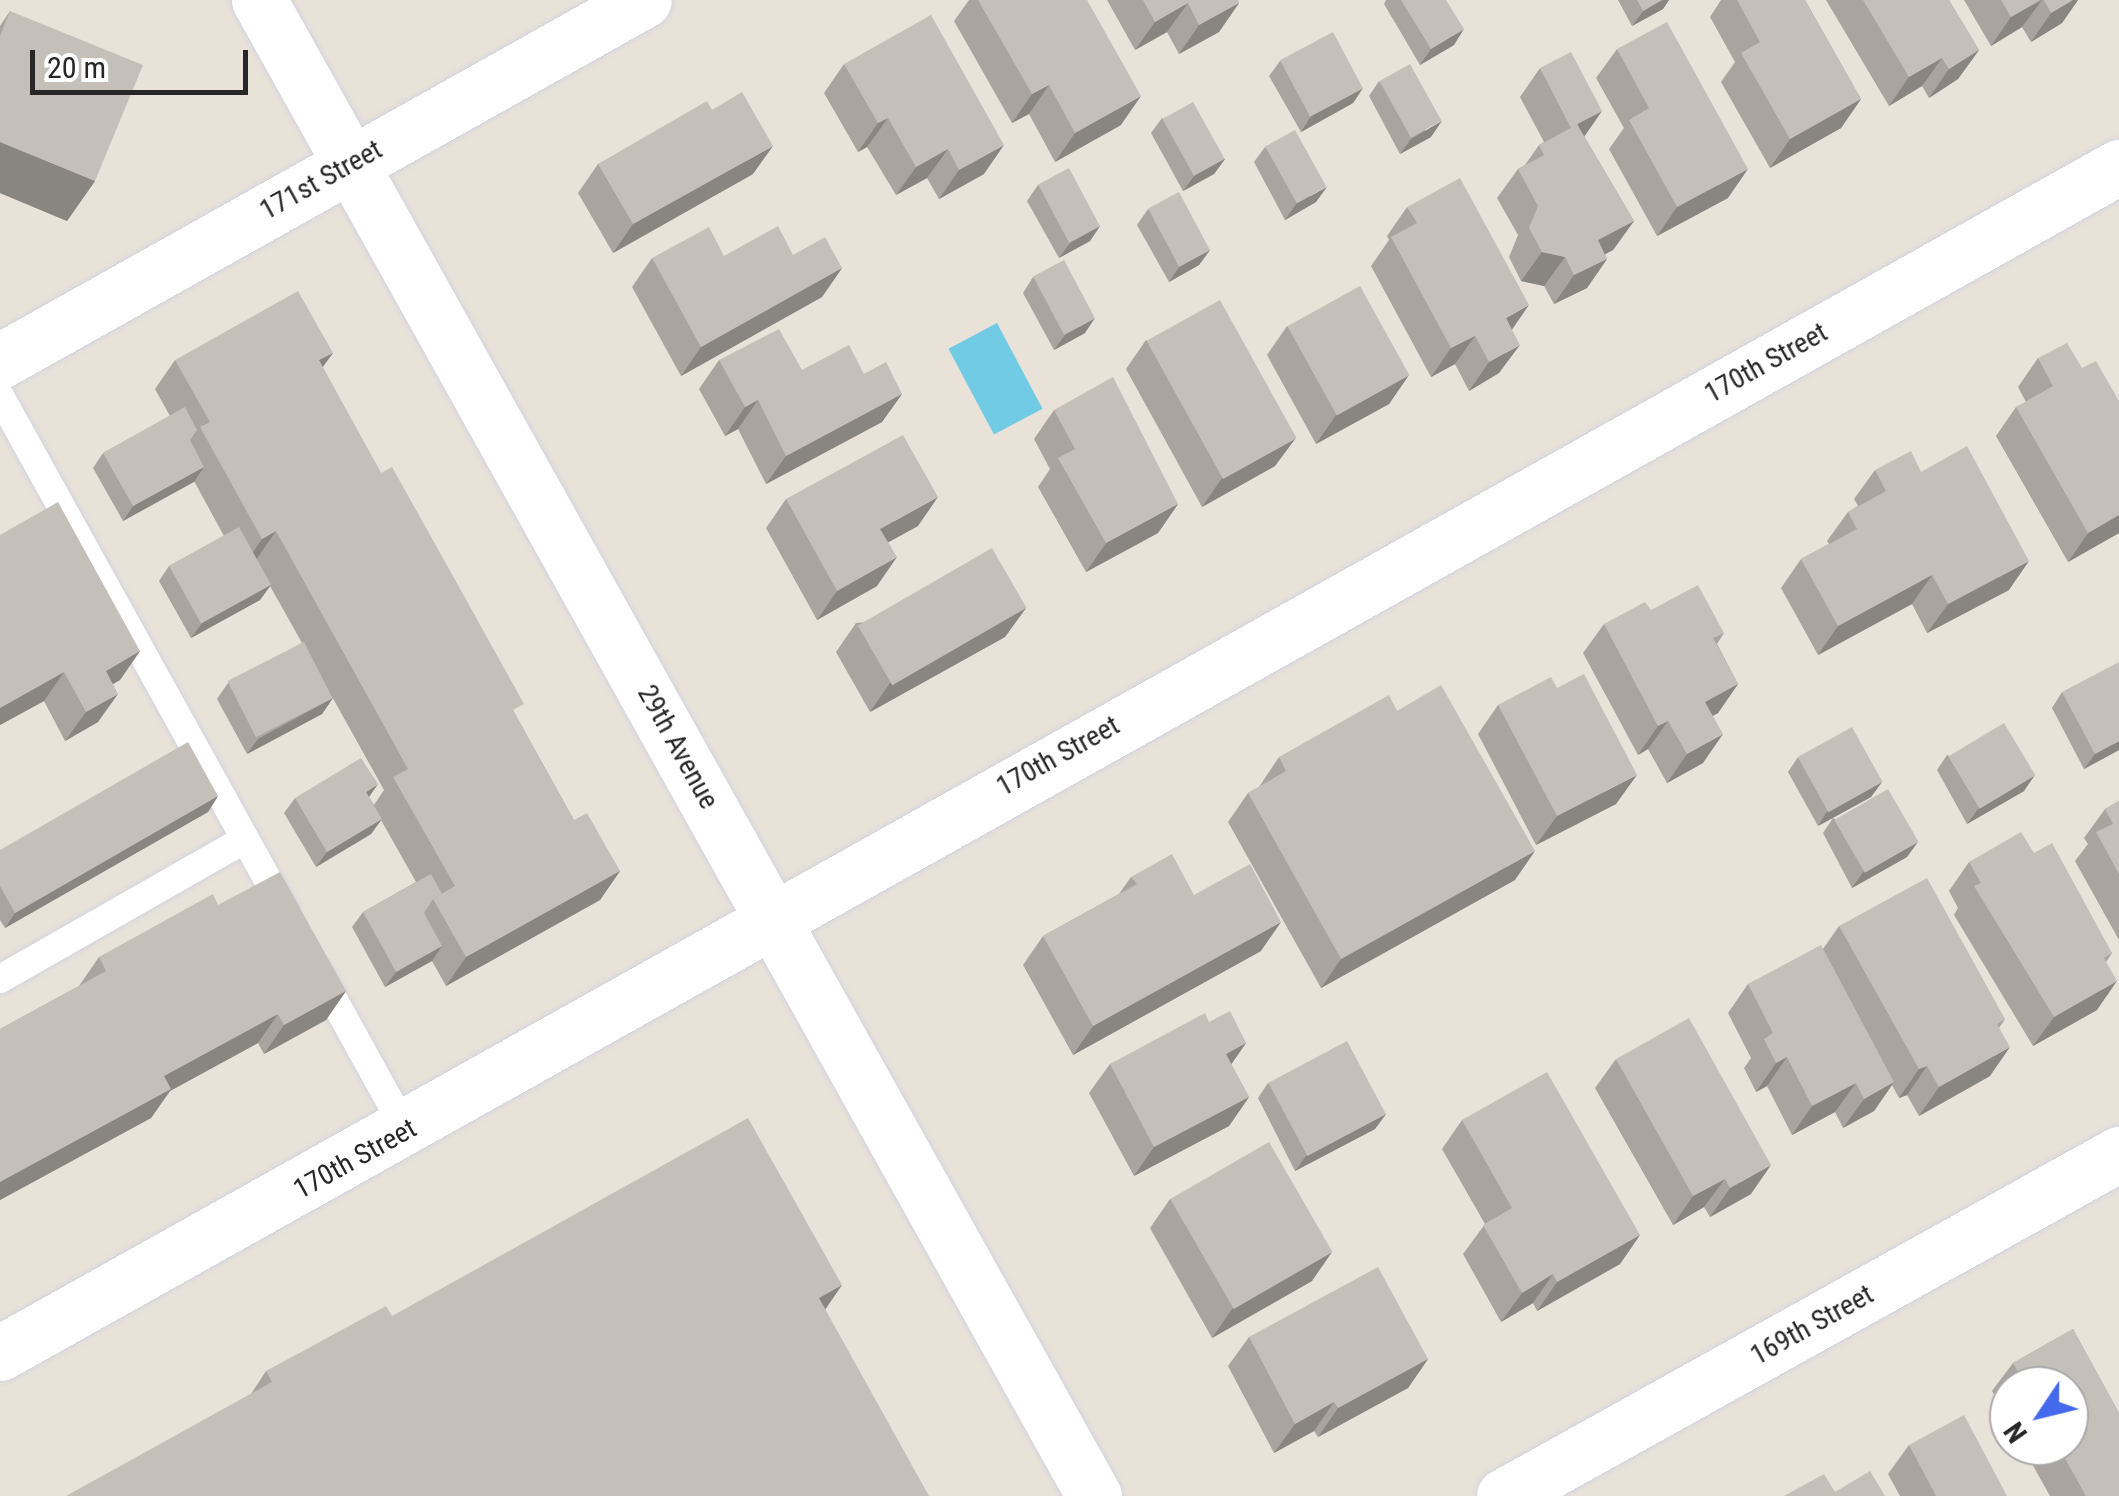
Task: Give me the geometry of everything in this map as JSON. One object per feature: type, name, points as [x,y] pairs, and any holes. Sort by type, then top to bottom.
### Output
[{"type":"street","name":"29th Avenue","points":[[259,0],[353,162],[1094,1496]]},
{"type":"street","name":"171st Street","points":[[0,362],[644,0]]},
{"type":"street","name":"170th Street","points":[[0,1353],[406,1131],[772,916],[2119,166]]},
{"type":"street","name":"169th Street","points":[[1504,1496],[2119,1154]]},
{"type":"lane","points":[[0,396],[406,1131]]},
{"type":"lane","points":[[0,979],[245,839]]},
{"type":"water","points":[[997,323],[1043,409],[994,434],[948,349]]},
{"type":"building","points":[[978,0],[1087,0],[1141,96],[1075,133],[1049,85],[1032,94]]},
{"type":"building","points":[[1143,0],[1239,3],[1199,25],[1188,3],[1155,22]]},
{"type":"building","points":[[1401,0],[1446,0],[1464,29],[1431,49]]},
{"type":"building","points":[[1637,0],[1662,0],[1643,11]]},
{"type":"building","points":[[1737,0],[1805,0],[1861,99],[1790,139],[1741,53],[1760,42]]},
{"type":"building","points":[[1863,0],[1949,0],[1979,50],[1949,69],[1942,58],[1909,77]]},
{"type":"building","points":[[2001,0],[2040,0],[2011,17]]},
{"type":"building","points":[[2044,0],[2073,0],[2051,13]]},
{"type":"building","points":[[10,11],[143,65],[95,181],[0,142],[0,36]]},
{"type":"building","points":[[931,15],[1004,145],[959,170],[948,149],[916,167],[888,118],[878,123],[844,64]]},
{"type":"building","points":[[1667,22],[1748,169],[1677,207],[1629,120],[1649,108],[1617,49]]},
{"type":"building","points":[[1333,32],[1363,89],[1310,117],[1280,60]]},
{"type":"building","points":[[1571,52],[1602,111],[1577,124],[1634,221],[1598,240],[1607,259],[1574,275],[1565,257],[1542,252],[1529,228],[1538,206],[1518,169],[1544,155],[1539,145],[1571,128],[1540,68]]},
{"type":"building","points":[[1410,64],[1442,121],[1411,138],[1379,81]]},
{"type":"building","points":[[742,92],[773,146],[633,224],[598,164],[707,101],[712,110]]},
{"type":"building","points":[[1193,102],[1225,159],[1194,176],[1162,119]]},
{"type":"building","points":[[1295,130],[1327,187],[1297,203],[1265,146]]},
{"type":"building","points":[[1069,168],[1100,226],[1069,243],[1038,184]]},
{"type":"building","points":[[1460,178],[1529,305],[1506,318],[1520,345],[1489,362],[1475,336],[1451,348],[1391,237],[1417,223],[1407,207]]},
{"type":"building","points":[[1179,192],[1210,250],[1179,267],[1148,208]]},
{"type":"building","points":[[778,226],[793,255],[825,237],[842,268],[701,347],[652,258],[709,227],[724,256]]},
{"type":"building","points":[[1064,260],[1095,318],[1064,335],[1033,276]]},
{"type":"building","points":[[1360,286],[1409,375],[1337,415],[1287,326]]},
{"type":"building","points":[[298,291],[333,353],[319,360],[381,473],[392,467],[524,704],[513,710],[543,765],[574,820],[587,813],[620,871],[466,957],[433,899],[455,886],[393,777],[408,769],[276,531],[262,539],[200,427],[210,422],[175,360]]},
{"type":"building","points":[[1220,300],[1297,438],[1223,479],[1147,341]]},
{"type":"building","points":[[779,329],[802,370],[849,345],[864,374],[886,362],[902,394],[786,456],[758,400],[745,407],[719,360]]},
{"type":"building","points":[[2067,343],[2082,368],[2096,361],[2119,401],[2119,515],[2088,533],[2016,407],[2053,386],[2038,358]]},
{"type":"building","points":[[1113,377],[1178,504],[1106,543],[1058,458],[1075,449],[1054,410]]},
{"type":"building","points":[[185,407],[197,430],[190,440],[204,467],[133,506],[103,453]]},
{"type":"building","points":[[903,435],[938,497],[880,529],[897,557],[837,591],[786,499]]},
{"type":"building","points":[[1967,446],[2029,561],[1948,604],[1932,575],[1838,626],[1801,559],[1857,529],[1848,512],[1886,491],[1875,470],[1911,451],[1921,472]]},
{"type":"building","points":[[58,502],[140,651],[106,671],[118,694],[86,712],[64,672],[0,708],[0,535]]},
{"type":"building","points":[[239,527],[271,585],[201,624],[169,566]]},
{"type":"building","points":[[992,548],[1026,608],[892,685],[858,626]]},
{"type":"building","points":[[1698,585],[1724,633],[1713,638],[1738,684],[1705,702],[1723,734],[1687,754],[1668,721],[1658,726],[1604,624],[1645,602],[1651,610]]},
{"type":"building","points":[[304,642],[333,698],[256,737],[227,681]]},
{"type":"building","points":[[2119,662],[2119,741],[2095,754],[2062,692]]},
{"type":"building","points":[[1584,674],[1637,775],[1557,816],[1498,705],[1551,677],[1557,688]]},
{"type":"building","points":[[1441,685],[1535,851],[1341,959],[1248,793],[1286,771],[1279,757],[1389,695],[1397,711]]},
{"type":"building","points":[[2004,723],[2035,775],[1980,809],[1948,756]]},
{"type":"building","points":[[1852,727],[1883,782],[1828,812],[1798,757]]},
{"type":"building","points":[[188,742],[218,796],[15,913],[0,886],[0,850]]},
{"type":"building","points":[[361,758],[378,784],[366,792],[382,819],[327,852],[295,798]]},
{"type":"building","points":[[1888,789],[1918,842],[1865,873],[1834,820]]},
{"type":"building","points":[[2119,801],[2119,874],[2096,832],[2113,824],[2105,809]]},
{"type":"building","points":[[2021,832],[2034,853],[2052,843],[2112,953],[2104,958],[2117,981],[2054,1017],[1974,886],[1981,883],[1969,862]]},
{"type":"building","points":[[1172,854],[1194,895],[1250,864],[1281,922],[1093,1026],[1043,936],[1137,884],[1131,877]]},
{"type":"building","points":[[280,872],[346,991],[284,1025],[278,1014],[164,1076],[171,1089],[0,1182],[0,1029],[106,971],[99,957],[213,894],[218,905]]},
{"type":"building","points":[[431,874],[442,894],[433,899],[424,913],[442,946],[396,972],[363,912]]},
{"type":"building","points":[[1927,878],[2005,1019],[1997,1024],[2010,1047],[1939,1087],[1927,1066],[1919,1069],[1839,926]]},
{"type":"building","points":[[1821,945],[1894,1082],[1864,1099],[1856,1083],[1812,1106],[1787,1057],[1776,1063],[1764,1039],[1773,1033],[1748,984]]},
{"type":"building","points":[[1230,1011],[1246,1043],[1226,1054],[1249,1097],[1154,1147],[1110,1064],[1205,1013],[1209,1022]]},
{"type":"building","points":[[1689,1018],[1771,1165],[1730,1188],[1725,1179],[1693,1196],[1616,1059]]},
{"type":"building","points":[[1347,1041],[1386,1114],[1307,1156],[1268,1083]]},
{"type":"building","points":[[1547,1072],[1640,1235],[1557,1282],[1553,1274],[1522,1293],[1483,1225],[1512,1208],[1462,1120]]},
{"type":"building","points":[[748,1118],[842,1285],[819,1298],[929,1496],[66,1496],[272,1382],[266,1371],[386,1306],[392,1316]]},
{"type":"building","points":[[1269,1142],[1332,1252],[1234,1309],[1170,1199]]},
{"type":"building","points":[[1378,1267],[1428,1359],[1338,1408],[1334,1402],[1295,1424],[1249,1337]]},
{"type":"building","points":[[2073,1329],[2119,1413],[2119,1496],[2086,1496],[2069,1466],[2089,1466],[2089,1366],[2013,1363]]},
{"type":"building","points":[[1964,1415],[2007,1496],[1936,1496],[1909,1445]]},
{"type":"building","points":[[1870,1471],[1885,1496],[1784,1496],[1824,1474],[1835,1492]]}]
